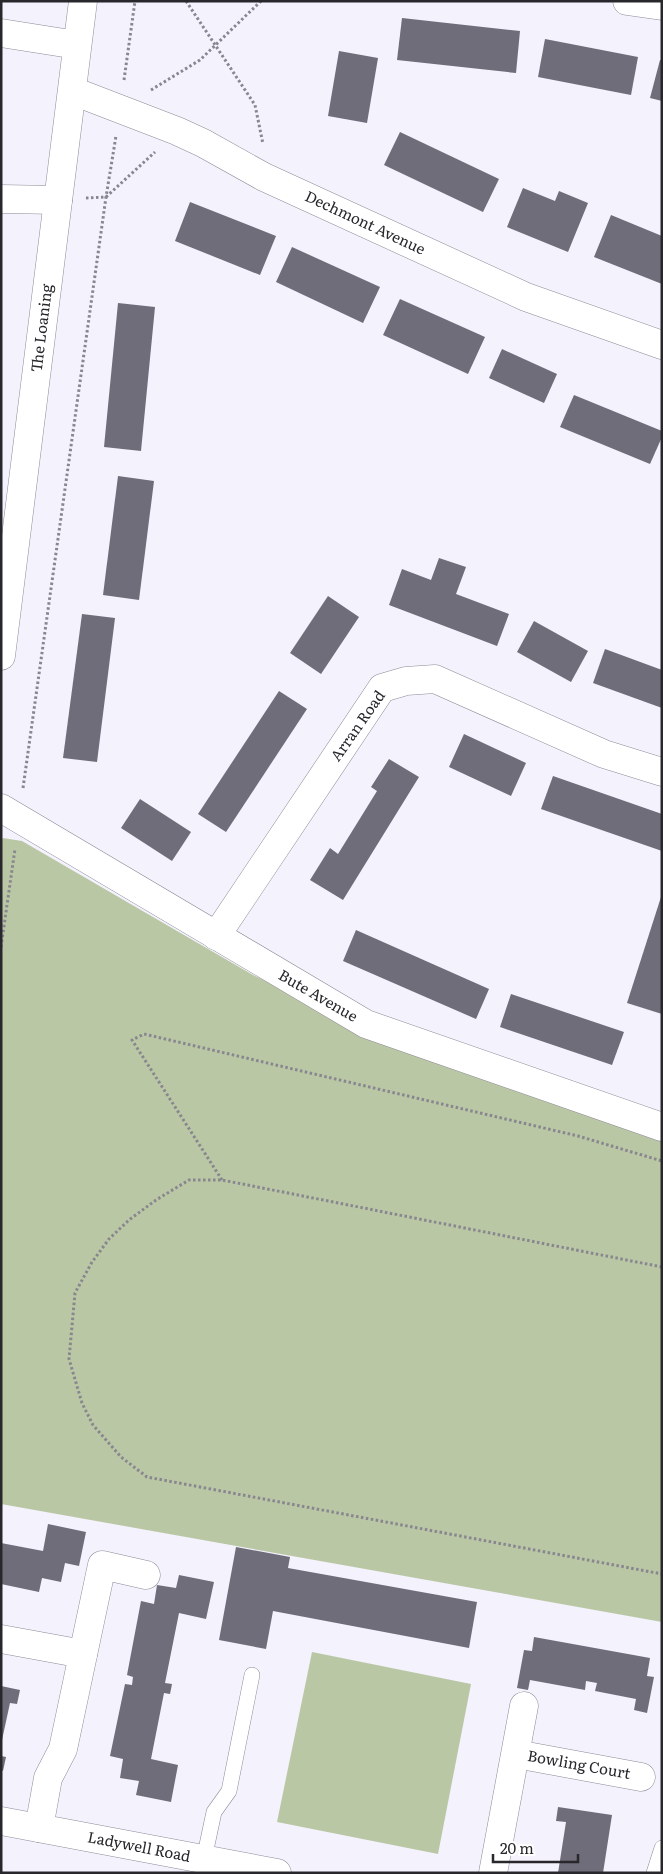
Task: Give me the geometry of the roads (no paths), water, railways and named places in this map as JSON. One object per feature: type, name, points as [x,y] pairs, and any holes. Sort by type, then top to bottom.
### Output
[{"type":"street","name":"The Loaning","points":[[1,656],[8,545],[58,200],[83,1]]},
{"type":"street","points":[[627,1],[662,6]]},
{"type":"street","points":[[1,33],[77,46]]},
{"type":"street","name":"Dechmont Avenue","points":[[73,91],[178,131],[264,177],[526,297],[662,346]]},
{"type":"street","points":[[1,199],[58,200]]},
{"type":"street","name":"Arran Road","points":[[216,936],[382,688],[406,681],[435,679],[604,754],[662,772]]},
{"type":"street","name":"Bute Avenue","points":[[10,813],[366,1024],[662,1126]]},
{"type":"street","points":[[39,1828],[48,1778],[63,1748],[102,1565],[146,1574]]},
{"type":"street","points":[[1,1639],[83,1654]]},
{"type":"street","name":"Bowling Court","points":[[494,1873],[524,1706]]},
{"type":"street","name":"Bowling Court","points":[[516,1754],[642,1777]]},
{"type":"street","name":"Ladywell Road","points":[[1,1821],[261,1871]]},
{"type":"lane","points":[[204,1859],[214,1812],[229,1791],[252,1675]]},
{"type":"lane","points":[[654,1873],[662,1848]]}]
